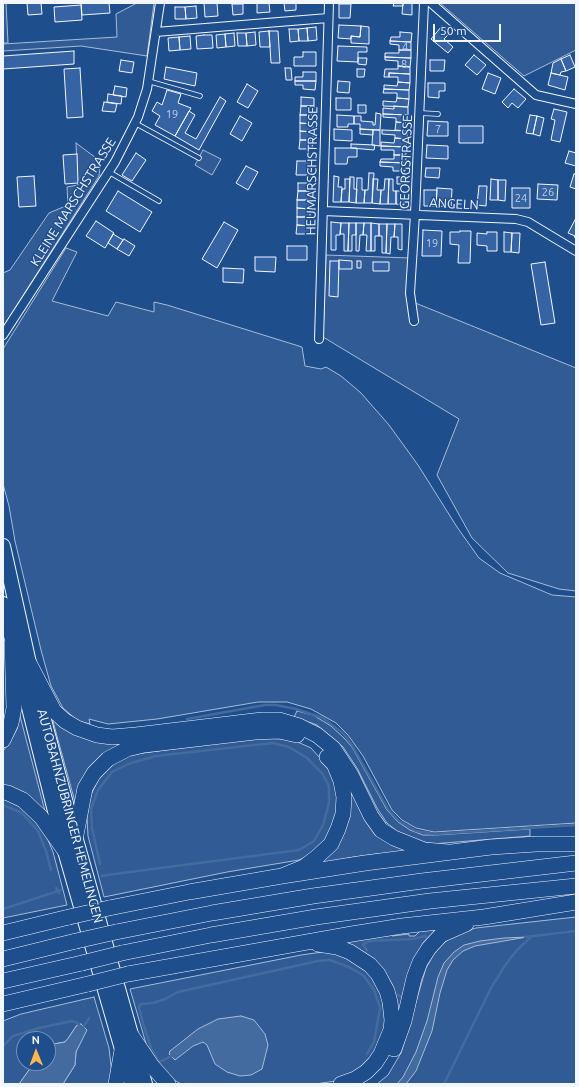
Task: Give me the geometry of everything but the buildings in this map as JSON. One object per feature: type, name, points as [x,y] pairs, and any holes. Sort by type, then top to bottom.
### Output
[{"type":"highway","name":"AUTOBAHNZUBRINGER HEMELINGEN","points":[[3,546],[29,664],[75,840],[145,1084]]},
{"type":"highway","name":"AUTOBAHNZUBRINGER HEMELINGEN","points":[[3,604],[64,851],[132,1084]]},
{"type":"highway","points":[[3,740],[11,722],[14,708],[12,642]]},
{"type":"highway","points":[[29,664],[54,711],[65,721],[77,728],[97,735],[112,737],[136,736],[262,720],[279,720],[299,726],[317,735],[333,748],[351,775],[371,816],[381,830],[394,838],[417,848],[436,852],[448,852]]},
{"type":"highway","points":[[75,840],[85,788],[94,773],[108,759],[127,749],[144,745],[255,732],[279,731],[311,740],[322,751],[334,764],[344,797],[343,814],[331,844],[304,867],[282,876]]},
{"type":"highway","points":[[3,792],[22,800],[41,817],[64,851]]},
{"type":"highway","points":[[4,932],[110,908],[282,876],[364,863],[516,845],[576,844]]},
{"type":"highway","points":[[3,959],[116,932],[321,895],[422,881],[576,864]]},
{"type":"highway","points":[[3,981],[122,953],[211,935],[316,917],[437,900],[576,886]]},
{"type":"highway","points":[[3,1004],[128,974],[303,942],[402,926],[484,917],[576,902]]},
{"type":"highway","points":[[365,1084],[378,1074],[390,1058],[404,1021],[414,978],[420,962],[429,948],[441,935],[484,917]]},
{"type":"highway","points":[[303,942],[337,947],[362,959],[378,974],[387,991],[390,1002],[392,1020],[391,1030],[381,1054],[366,1072],[355,1079],[341,1084]]},
{"type":"highway","points":[[3,1014],[29,998]]},
{"type":"highway","points":[[131,1035],[152,1066],[168,1084]]},
{"type":"highway","points":[[116,1084],[122,1050]]},
{"type":"street","name":"KLEINE MARSCHSTRASSE","points":[[3,335],[115,162],[134,123],[147,89],[160,3]]},
{"type":"street","name":"HEUMARSCHSTRASSE","points":[[319,339],[329,3]]},
{"type":"street","name":"GEORGSTRASSE","points":[[414,322],[410,293],[416,214],[424,3]]},
{"type":"street","points":[[431,3],[536,95],[576,104]]},
{"type":"street","points":[[156,32],[328,18]]},
{"type":"street","name":"ANGELN","points":[[323,211],[516,219],[528,222],[576,251]]},
{"type":"lane","points":[[148,81],[200,96]]},
{"type":"lane","points":[[420,113],[438,114]]},
{"type":"lane","points":[[134,123],[199,158]]},
{"type":"lane","points":[[108,172],[159,201]]},
{"type":"shaded area","points":[[3,3],[6,3],[8,43],[3,43]]},
{"type":"shaded area","points":[[137,3],[154,3],[147,56],[81,46],[3,51],[3,44],[117,37],[116,14]]},
{"type":"shaded area","points":[[440,3],[576,3],[576,50],[524,76]]},
{"type":"shaded area","points":[[76,143],[96,158],[100,166],[99,176],[3,327],[3,273],[10,270],[49,213],[68,205],[67,187],[78,185]]},
{"type":"shaded area","points":[[203,150],[221,159],[212,175],[195,165]]},
{"type":"shaded area","points":[[66,248],[77,252],[52,301],[108,316],[116,302],[154,312],[154,302],[302,347],[305,366],[321,369],[326,367],[341,376],[361,393],[389,425],[418,465],[457,527],[479,558],[500,573],[552,595],[576,597],[576,823],[434,832],[416,828],[402,820],[392,810],[363,756],[348,735],[336,723],[311,709],[287,702],[258,702],[157,719],[108,724],[89,719],[90,724],[78,721],[63,708],[51,686],[41,650],[3,484],[3,349]]},
{"type":"shaded area","points":[[326,255],[410,258],[408,300],[576,368],[576,591],[559,589],[508,573],[472,538],[437,475],[459,419],[323,337]]},
{"type":"shaded area","points":[[297,711],[313,715],[331,726],[344,738],[352,747],[387,810],[398,822],[410,830],[423,835],[436,835],[530,829],[530,836],[432,844],[412,839],[401,834],[387,823],[377,808],[357,768],[343,747],[317,725],[294,717]]},
{"type":"shaded area","points":[[51,714],[125,741],[75,802]]},
{"type":"shaded area","points":[[20,716],[45,811],[3,786],[3,751],[9,744],[17,729]]},
{"type":"shaded area","points":[[253,738],[291,739],[311,748],[328,767],[336,786],[339,805],[334,825],[324,842],[315,852],[299,860],[227,872],[104,897],[88,836],[87,817],[90,797],[101,774],[116,761],[129,755]]},
{"type":"shaded area","points":[[347,781],[354,791],[412,851],[384,856],[377,854],[348,858],[346,863],[315,868],[332,850]]},
{"type":"shaded area","points":[[3,797],[24,807],[43,828],[53,852],[67,905],[3,918]]},
{"type":"shaded area","points":[[576,917],[576,1084],[377,1084],[388,1075],[401,1053],[426,968],[438,947],[456,934],[476,928]]},
{"type":"shaded area","points":[[447,926],[398,1016],[396,997],[392,984],[379,964],[367,954],[352,946],[342,943],[390,933],[392,936],[409,934],[409,936],[415,936],[422,929]]},
{"type":"shaded area","points":[[527,937],[475,946],[463,951],[453,960],[447,970],[440,993],[432,1031],[416,1071],[406,1084],[397,1084],[403,1077],[416,1052],[427,1021],[438,977],[444,963],[454,952],[464,945],[480,941]]},
{"type":"shaded area","points":[[330,951],[343,953],[376,979],[386,1005],[384,1035],[366,1065],[336,1081],[315,1084],[181,1084],[169,1077],[147,1047],[130,989],[301,955]]},
{"type":"shaded area","points":[[94,997],[109,1048],[112,1074],[111,1084],[63,1084],[75,1065],[76,1052],[79,1045],[77,1025],[65,1042],[56,1044],[56,1031],[16,1031],[16,1071],[28,1071],[19,1084],[3,1084],[3,1021],[21,1014]]},
{"type":"shaded area","points":[[241,1016],[254,1020],[265,1034],[268,1045],[262,1069],[251,1075],[240,1076],[227,1072],[215,1064],[207,1045],[203,1042],[193,1046],[175,1060],[169,1054],[170,1051],[198,1029],[218,1019]]},
{"type":"shaded area","points":[[81,1024],[87,1030],[76,1052],[75,1065],[63,1084],[19,1084],[28,1071],[56,1071],[56,1044],[65,1042],[77,1025]]},
{"type":"waterway","points":[[187,719],[265,705],[276,705],[296,709],[323,718],[344,734],[352,745],[388,809],[399,821],[416,831],[435,834],[576,825]]},
{"type":"waterway","points":[[100,864],[92,828],[91,809],[98,790],[112,772],[128,764],[156,756],[273,743],[289,747],[307,758],[322,773],[329,786],[329,803],[323,825],[314,841],[299,850],[102,876]]},
{"type":"waterway","points":[[3,805],[22,813],[38,831],[46,851],[51,870]]},
{"type":"waterway","points":[[3,909],[58,891],[56,888]]},
{"type":"waterway","points":[[59,893],[58,891],[61,890]]},
{"type":"waterway","points":[[525,937],[576,931]]},
{"type":"waterway","points":[[367,950],[363,944],[370,941],[413,939],[425,936],[427,938],[422,945]]},
{"type":"waterway","points":[[444,1084],[491,988],[506,964],[517,950],[531,937]]},
{"type":"waterway","points":[[172,1056],[159,1062],[151,1048],[143,1023],[139,1007],[141,1004],[153,1003],[178,992],[318,961],[330,960],[351,968],[364,976],[374,990],[380,1008],[374,1042],[367,1054]]},
{"type":"waterway","points":[[397,994],[401,997],[403,994]]},
{"type":"waterway","points":[[82,1029],[89,1018]]},
{"type":"waterway","points":[[3,1046],[13,1036],[39,1028],[72,1021],[78,1023],[80,1027]]}]
